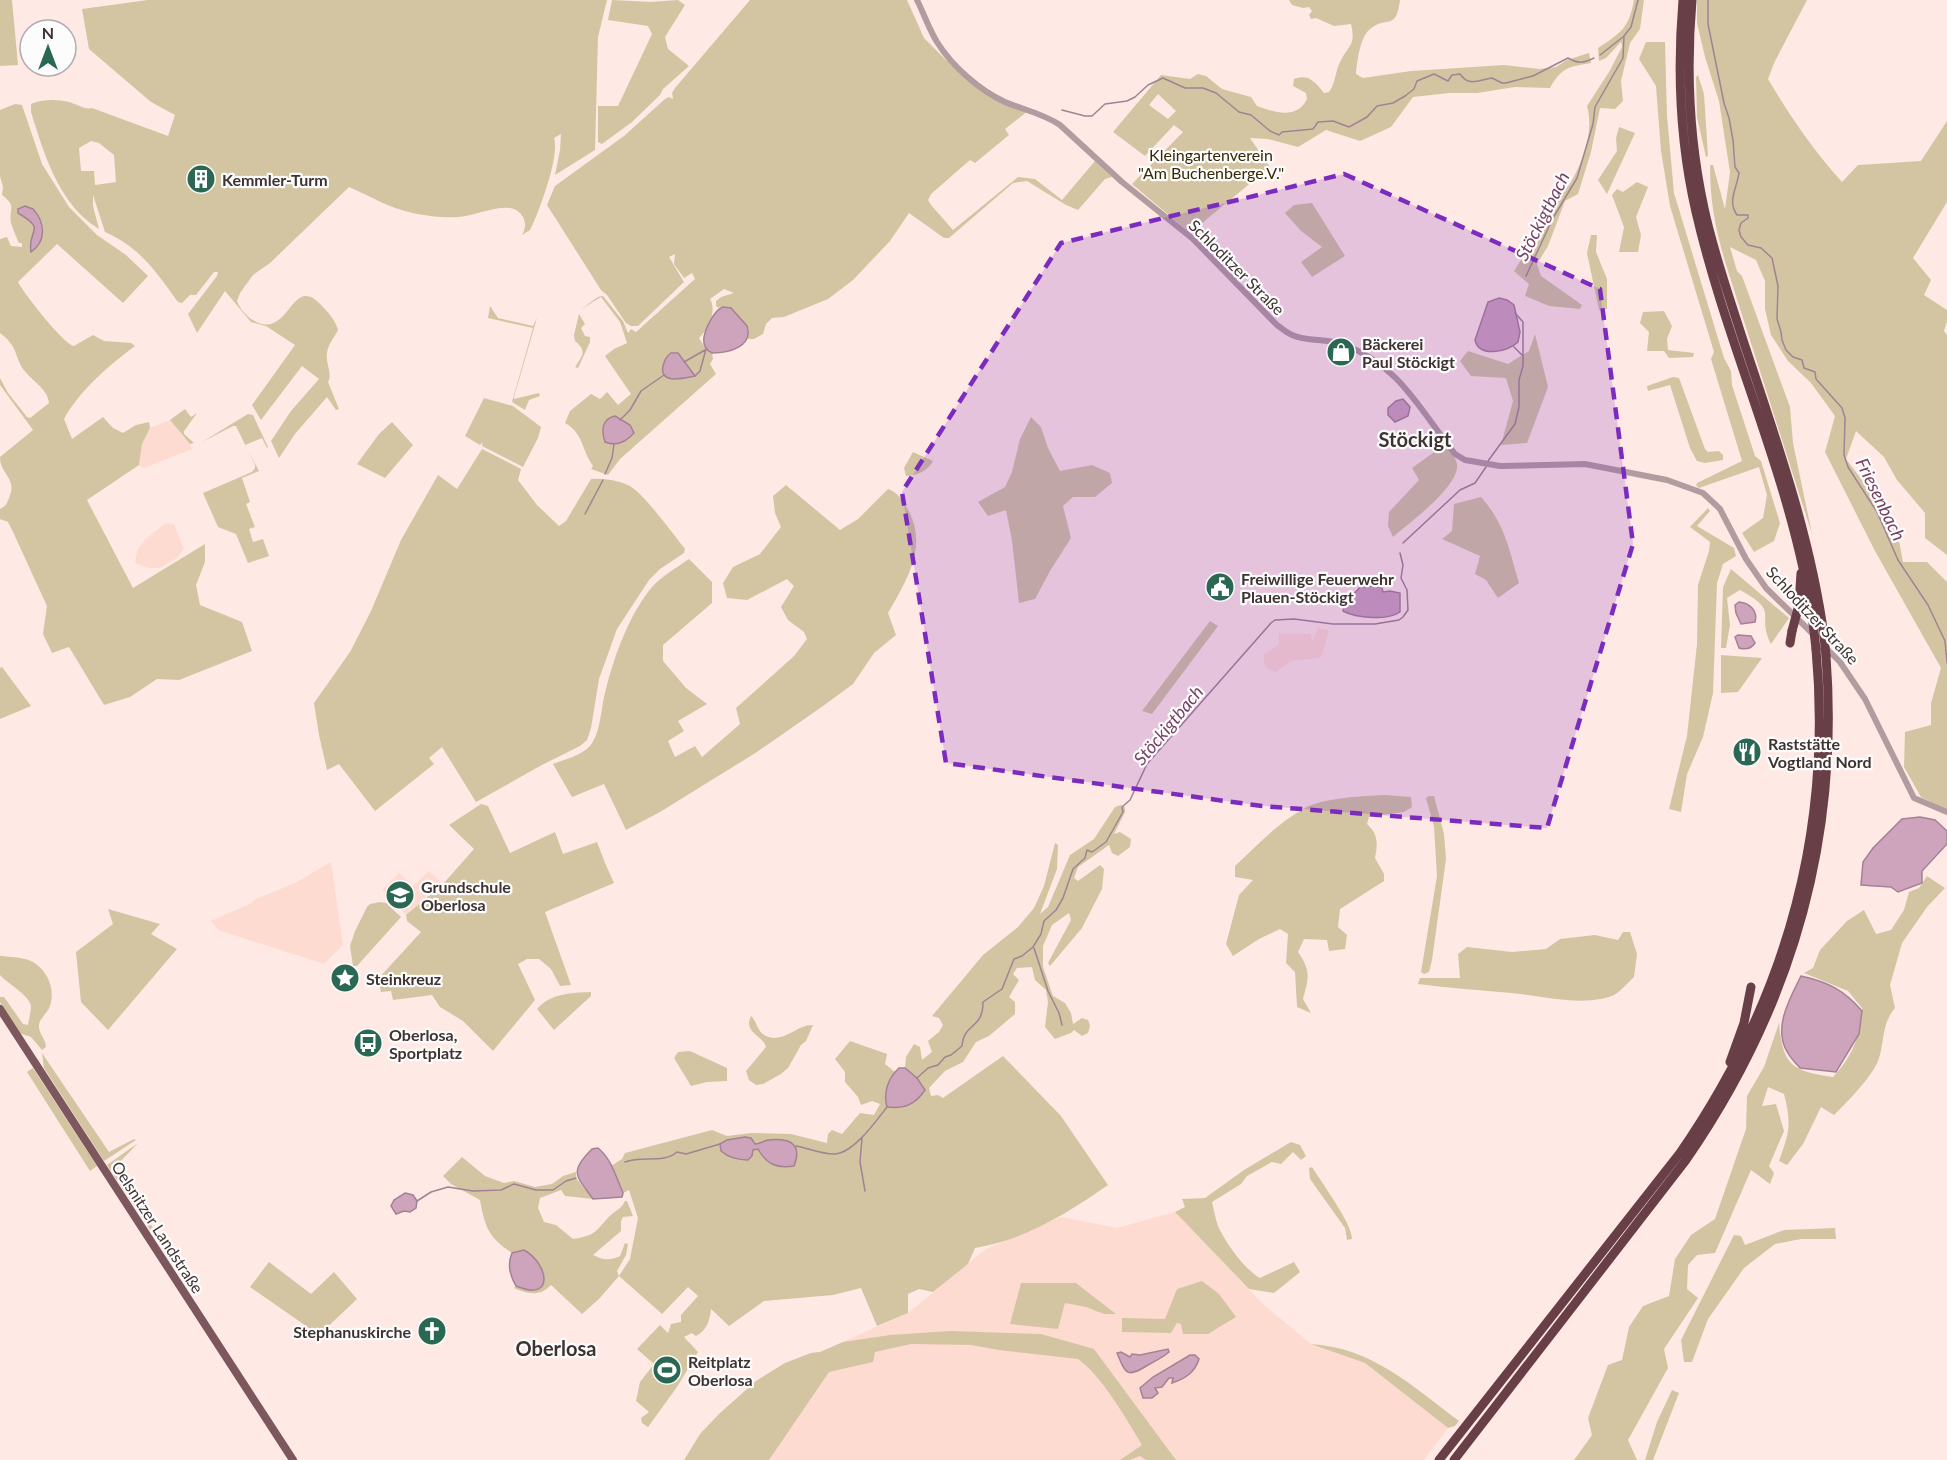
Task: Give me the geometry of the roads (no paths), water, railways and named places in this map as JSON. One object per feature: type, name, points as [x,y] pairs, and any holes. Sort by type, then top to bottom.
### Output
[{"type":"highway","points":[[1439,1460],[1618,1234],[1706,1115],[1745,1046],[1766,997],[1796,908],[1807,858],[1819,764],[1819,684],[1813,622],[1788,508],[1718,290],[1696,213],[1682,117],[1680,74],[1683,0]]},
{"type":"highway","points":[[1454,1460],[1625,1240],[1709,1126],[1748,1058],[1775,1000],[1790,960],[1805,911],[1821,824],[1829,719],[1826,656],[1816,583],[1797,508],[1704,209],[1690,118],[1692,0]]},
{"type":"highway","points":[[1790,643],[1799,605],[1800,556]]},
{"type":"highway","points":[[1706,1115],[1708,1104],[1730,1064],[1742,1030],[1749,1007],[1751,987]]},
{"type":"main road","name":"Oelsnitzer Landstraße","points":[[0,1009],[293,1460]]},
{"type":"street","name":"Schloditzer Straße","points":[[917,0],[938,44],[973,81],[1006,102],[1048,117],[1060,125],[1122,182],[1193,239],[1276,325],[1293,336],[1343,344],[1391,373],[1408,391],[1455,454],[1465,460],[1500,466],[1585,464],[1667,480],[1690,487],[1712,500],[1720,509],[1746,559],[1766,588],[1840,662],[1850,675],[1865,699],[1914,798],[1947,812]]},
{"type":"waterway","name":"Stöckigtbach","points":[[1526,276],[1553,218],[1577,178],[1593,124],[1595,107],[1623,58],[1624,36],[1631,27],[1638,0]]},
{"type":"waterway","name":"Friesenbach","points":[[1708,0],[1708,24],[1729,118],[1735,167],[1739,173],[1733,194],[1733,205],[1737,215],[1748,215],[1748,218],[1741,223],[1739,230],[1741,237],[1748,245],[1761,248],[1772,258],[1778,286],[1777,319],[1786,350],[1793,357],[1802,360],[1804,368],[1815,372],[1816,379],[1842,408],[1845,418],[1844,455],[1848,467],[1877,512],[1898,560],[1928,605],[1945,641],[1947,663]]},
{"type":"waterway","points":[[1600,55],[1623,37]]},
{"type":"waterway","points":[[1062,110],[1092,116],[1105,104],[1127,101],[1148,85],[1163,78],[1185,88],[1203,88],[1216,93],[1239,112],[1251,115],[1270,131],[1279,135],[1282,132],[1313,129],[1318,122],[1333,121],[1349,127],[1367,117],[1377,106],[1393,103],[1405,96],[1414,89],[1417,81],[1434,74],[1448,81],[1452,75],[1460,74],[1470,82],[1492,78],[1506,83],[1533,76],[1568,58],[1581,62],[1594,58]]},
{"type":"waterway","name":"Stöckigtbach","points":[[1488,461],[1515,424],[1519,407],[1519,380],[1523,366],[1523,322],[1515,313]]},
{"type":"waterway","points":[[1514,347],[1522,355]]},
{"type":"waterway","points":[[695,376],[700,371],[706,349]]},
{"type":"waterway","points":[[684,362],[705,350]]},
{"type":"waterway","points":[[620,420],[630,410],[641,391],[664,375]]},
{"type":"waterway","points":[[605,474],[612,458],[614,444]]},
{"type":"waterway","name":"Stöckigtbach","points":[[1403,543],[1460,490],[1475,483],[1486,467]]},
{"type":"waterway","points":[[585,514],[603,480]]},
{"type":"waterway","name":"Stöckigtbach","points":[[917,1078],[962,1046],[966,1033],[980,1017],[983,1002],[1002,989],[1014,959],[1033,947],[1041,934],[1044,921],[1056,910],[1063,898],[1073,869],[1085,858],[1087,850],[1092,852],[1106,842],[1123,812],[1122,807],[1130,800],[1147,764],[1271,623],[1275,620],[1294,619],[1333,624],[1375,624],[1399,620],[1408,610],[1407,590],[1401,578],[1403,565],[1400,553]]},
{"type":"waterway","points":[[1034,948],[1062,1025]]},
{"type":"waterway","name":"Stöckigtbach","points":[[796,1146],[829,1154],[841,1153],[864,1136],[887,1107]]},
{"type":"waterway","name":"Stöckigtbach","points":[[862,1138],[860,1162],[865,1191]]},
{"type":"waterway","name":"Stöckigtbach","points":[[625,1162],[665,1158],[677,1152],[686,1154],[720,1144]]},
{"type":"waterway","name":"Stöckigtbach","points":[[417,1201],[431,1192],[448,1187],[473,1191],[501,1190],[514,1184],[536,1190],[553,1190],[566,1181],[576,1178]]},
{"type":"place","name":"Kemmler-Turm","points":[[201,179]]},
{"type":"place","name":"Bäckerei Paul Stöckigt","points":[[1341,352]]},
{"type":"place","name":"Freiwillige Feuerwehr Plauen-Stöckigt","points":[[1220,587]]},
{"type":"place","name":"Raststätte Vogtland Nord","points":[[1747,752]]},
{"type":"place","name":"Grundschule Oberlosa","points":[[400,895]]},
{"type":"place","name":"Steinkreuz","points":[[345,978]]},
{"type":"place","name":"Oberlosa, Sportplatz","points":[[368,1043]]},
{"type":"place","name":"Stephanuskirche","points":[[432,1331]]},
{"type":"place","name":"Reitplatz Oberlosa","points":[[667,1370]]},
{"type":"district","name":"Stöckigt","points":[[1415,439]]},
{"type":"district","name":"Oberlosa","points":[[556,1348]]},
{"type":"park label","name":"Kleingartenverein \"Am Buchenberge.V.\"","points":[[1211,163]]}]
